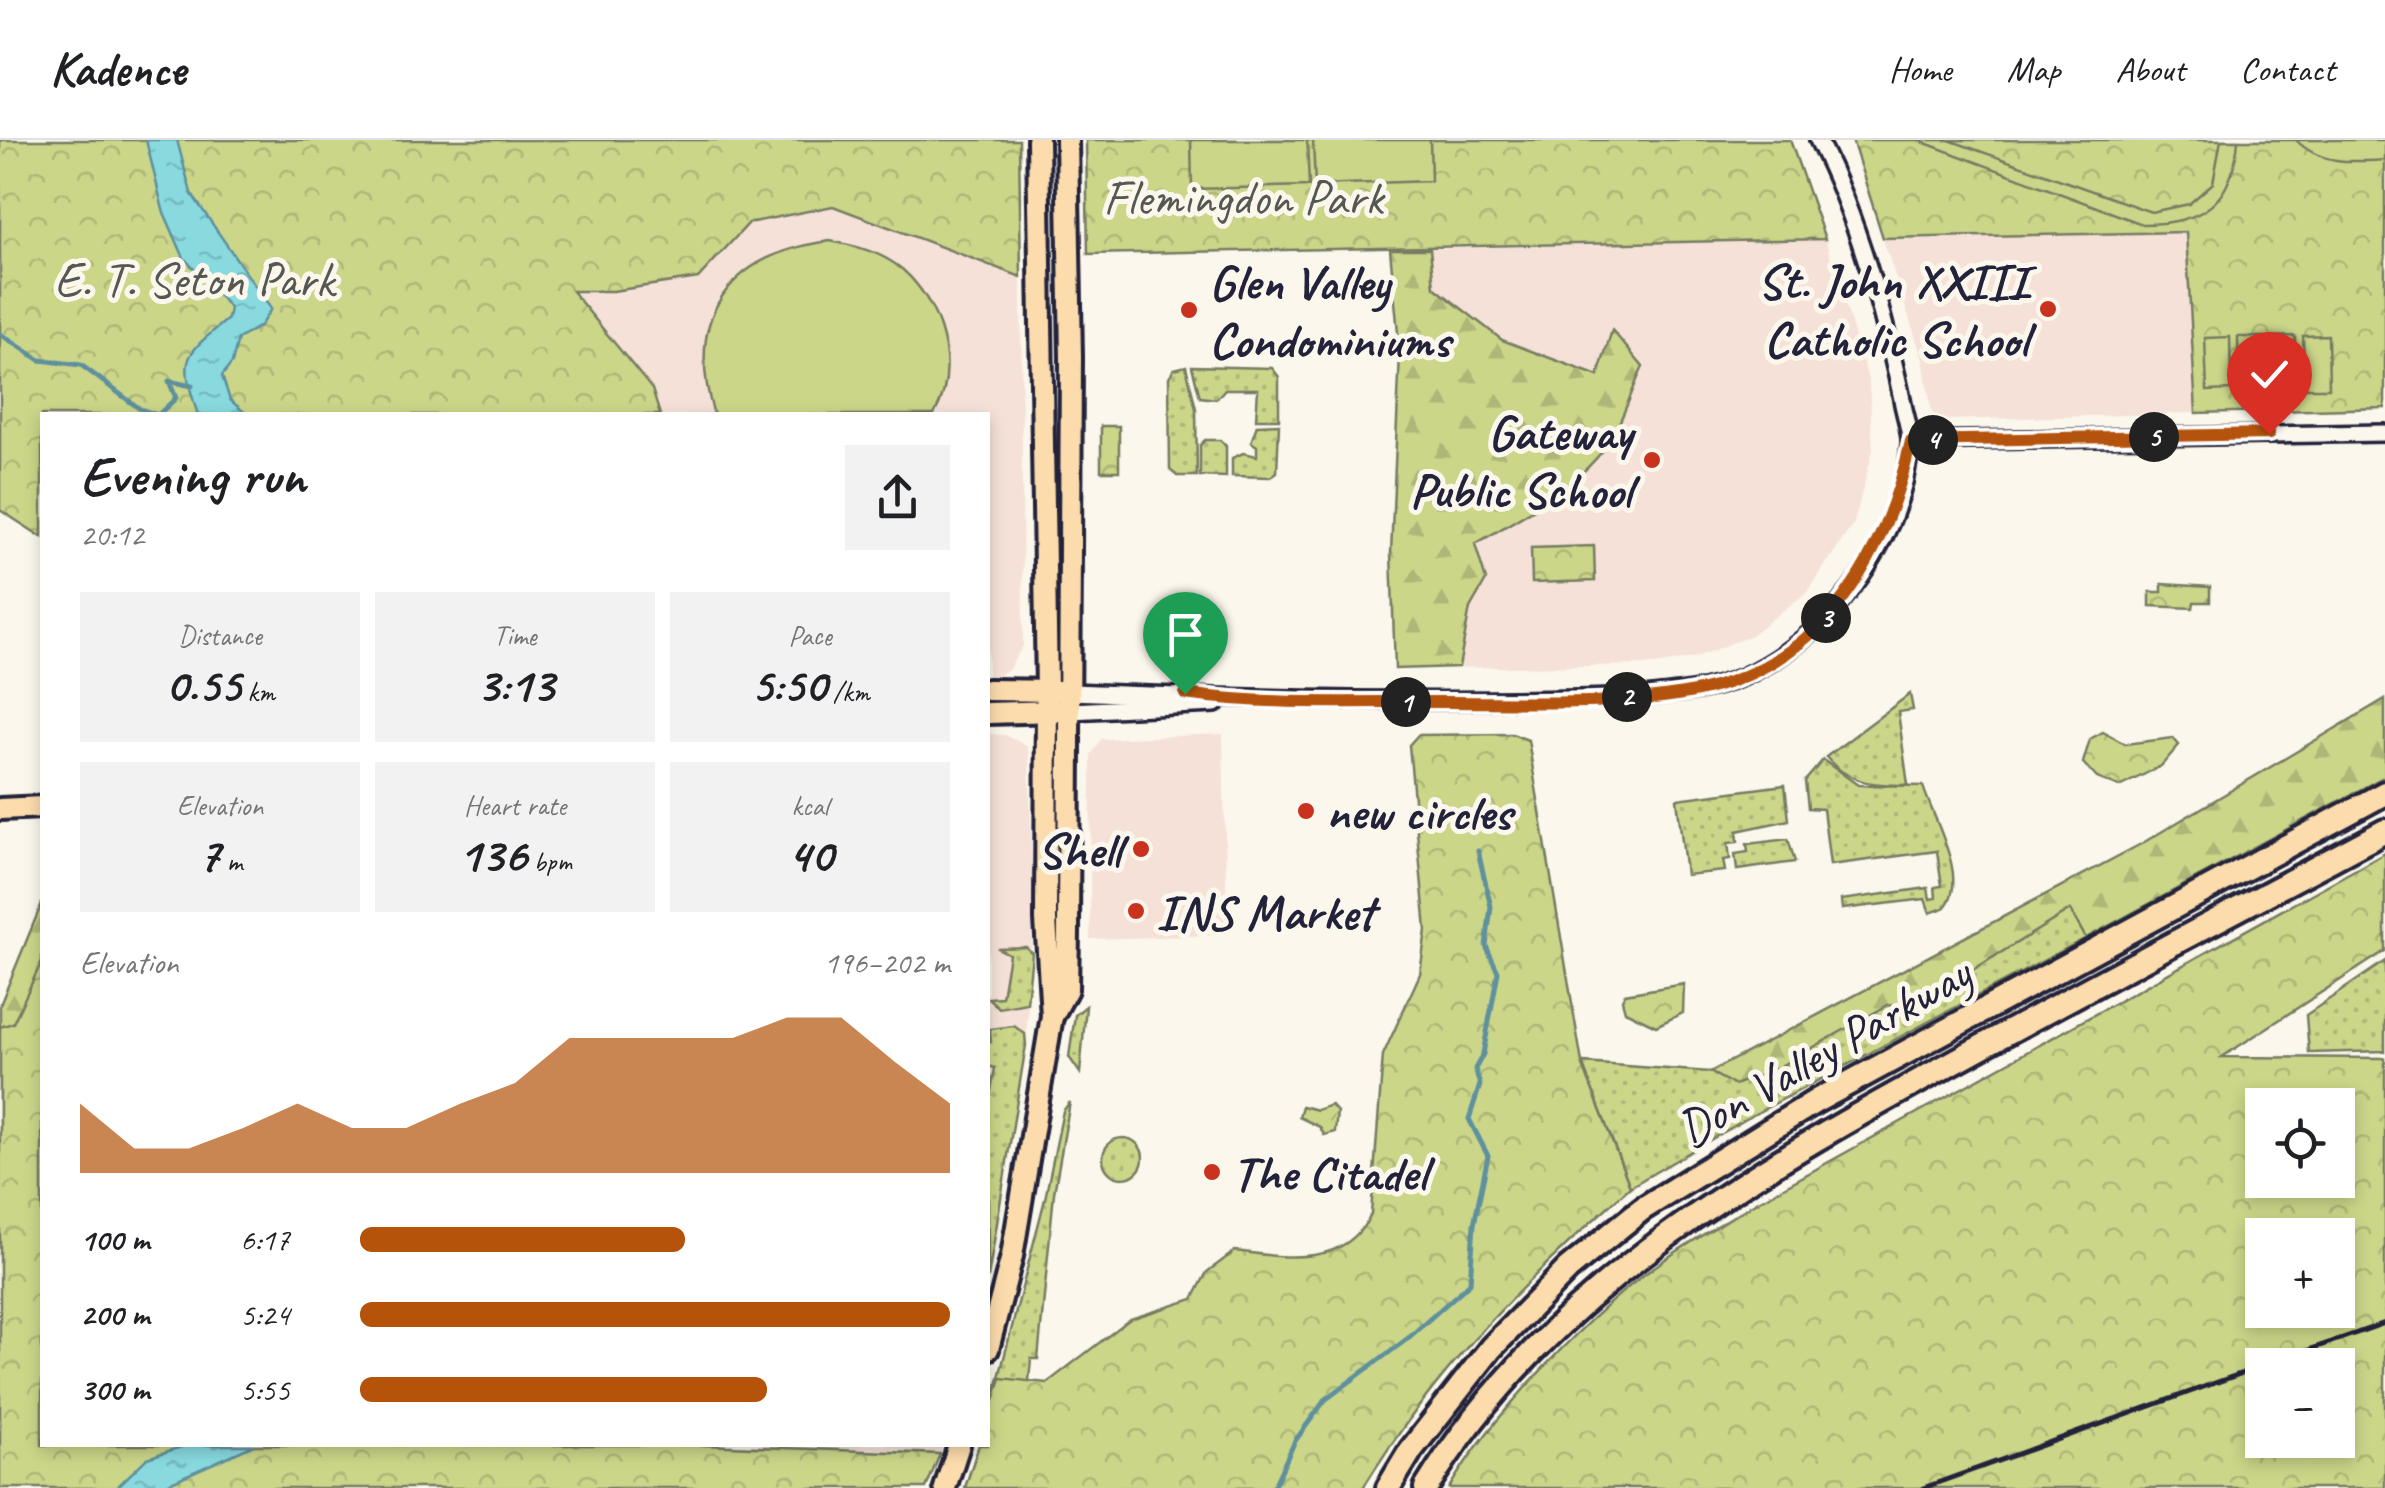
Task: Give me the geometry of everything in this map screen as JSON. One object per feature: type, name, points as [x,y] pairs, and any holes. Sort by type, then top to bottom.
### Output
[{"type":"highway","name":"Don Valley Parkway","points":[[1388,1488],[1411,1450],[1491,1348],[1568,1269],[1642,1209],[1833,1091],[2385,793]]},
{"type":"highway","name":"Don Valley Parkway","points":[[1426,1488],[1498,1391],[1558,1326],[1660,1238],[1736,1187],[1941,1069],[2385,831]]},
{"type":"main road","points":[[990,1341],[1012,1256],[1052,1016],[1046,920],[1048,712],[1038,140]]},
{"type":"main road","points":[[1052,1016],[1066,989],[1070,701],[1067,140]]},
{"type":"main road","points":[[990,690],[1047,690],[1070,701]]},
{"type":"main road","points":[[990,713],[1048,712],[1070,701]]},
{"type":"main road","points":[[0,796],[40,798]]},
{"type":"main road","points":[[0,809],[40,807]]},
{"type":"main road","points":[[946,1488],[958,1447]]},
{"type":"street","points":[[1070,701],[1184,709],[1237,701],[1509,702],[1643,697],[1705,690],[1753,673],[1824,620],[1866,571],[1897,502],[1911,441],[1887,329],[1820,142]]},
{"type":"street","points":[[1911,441],[2385,434]]},
{"type":"shaded area","points":[[833,206],[1021,277],[1023,646],[1008,670],[990,676],[990,412],[659,412],[652,389],[571,291],[613,291],[698,278],[749,223]]},
{"type":"shaded area","name":"St. John XXIII Catholic School","points":[[2186,232],[2196,413],[1947,420],[1932,413],[1923,360],[1883,239]]},
{"type":"shaded area","name":"Gateway Public School","points":[[1825,239],[1869,382],[1873,450],[1854,523],[1807,592],[1750,636],[1694,658],[1655,665],[1435,668],[1430,249]]},
{"type":"shaded area","points":[[990,734],[1005,735],[1027,746],[1029,755],[1033,915],[1026,1045],[990,1266]]},
{"type":"shaded area","points":[[1223,734],[1227,935],[1090,939],[1091,755],[1101,739]]},
{"type":"shaded area","points":[[756,1447],[942,1447],[940,1454]]},
{"type":"green space","name":"E. T. Seton Park","points":[[0,140],[1019,140],[1021,277],[833,206],[749,223],[698,278],[613,291],[572,291],[652,389],[659,412],[40,412],[40,536],[0,510]]},
{"type":"green space","name":"Flemingdon Park","points":[[1086,140],[1790,140],[1825,239],[1088,254]]},
{"type":"green space","points":[[1191,140],[1307,140],[1309,186],[1192,189]]},
{"type":"green space","points":[[1313,140],[1430,140],[1431,181],[1315,185]]},
{"type":"green space","points":[[1852,140],[2385,140],[2385,408],[2196,413],[2186,232],[1883,238]]},
{"type":"green space","points":[[1917,140],[1949,140],[2151,212],[2189,204],[2213,183],[2221,140],[2238,140],[2229,180],[2211,206],[2182,220],[2142,224]]},
{"type":"green space","points":[[2296,140],[2385,140],[2385,160],[2326,158]]},
{"type":"green space","points":[[830,241],[859,248],[886,259],[916,284],[937,318],[946,357],[946,377],[935,412],[713,412],[706,380],[705,348],[722,296],[741,276],[765,260],[794,248]]},
{"type":"green space","points":[[1390,249],[1430,249],[1434,287],[1502,340],[1598,376],[1612,330],[1643,367],[1617,427],[1594,461],[1546,501],[1475,544],[1486,580],[1470,608],[1459,667],[1395,669],[1391,553],[1400,354]]},
{"type":"green space","points":[[2328,335],[2329,388],[2305,388],[2303,336]]},
{"type":"green space","points":[[2295,336],[2296,389],[2272,389],[2271,337]]},
{"type":"green space","points":[[2230,337],[2231,390],[2207,391],[2205,338]]},
{"type":"green space","points":[[2238,337],[2262,337],[2263,389],[2239,390]]},
{"type":"green space","points":[[1186,366],[1196,409],[1197,476],[1177,476],[1170,470],[1169,377],[1174,369]]},
{"type":"green space","points":[[1192,366],[1272,368],[1279,377],[1279,419],[1256,419],[1258,389],[1225,389],[1216,399],[1200,397]]},
{"type":"green space","points":[[1279,424],[1277,472],[1270,477],[1232,476],[1232,458],[1243,453],[1257,456],[1257,446],[1251,442],[1257,425]]},
{"type":"green space","points":[[1101,426],[1119,426],[1119,471],[1101,471]]},
{"type":"green space","points":[[1205,440],[1220,440],[1226,446],[1226,477],[1200,476],[1200,445]]},
{"type":"green space","points":[[1594,546],[1595,581],[1532,583],[1531,548]]},
{"type":"green space","points":[[2162,584],[2210,587],[2210,602],[2194,602],[2193,608],[2150,606],[2150,592],[2162,592]]},
{"type":"green space","points":[[1910,694],[1913,710],[1898,712],[1908,785],[1853,778],[1826,757]]},
{"type":"green space","points":[[2385,699],[2385,776],[2086,938],[2070,910],[1922,1001],[1888,1005],[1768,1073],[1734,1085],[1710,1072],[2141,844]]},
{"type":"green space","points":[[2103,732],[2125,744],[2173,738],[2179,745],[2161,766],[2119,787],[2097,778],[2083,763],[2090,739]]},
{"type":"green space","points":[[1512,734],[1528,740],[1582,1063],[1630,1187],[1485,1327],[1421,1404],[1363,1488],[965,1488],[978,1447],[990,1447],[990,1414],[1001,1378],[1047,1383],[1130,1319],[1193,1299],[1207,1272],[1235,1251],[1293,1257],[1330,1251],[1346,1244],[1371,1214],[1383,1055],[1420,974],[1426,930],[1409,745],[1418,735]]},
{"type":"green space","points":[[1823,760],[1858,785],[1923,786],[1952,865],[1951,896],[1944,908],[1930,913],[1925,899],[1842,909],[1841,900],[1928,888],[1930,899],[1936,898],[1935,887],[1942,886],[1937,851],[1830,865],[1823,809],[1808,808],[1805,781]]},
{"type":"green space","points":[[1785,785],[1789,820],[1737,831],[1738,842],[1728,843],[1730,859],[1723,860],[1725,871],[1686,875],[1677,799]]},
{"type":"green space","points":[[1788,839],[1795,862],[1737,870],[1735,854],[1748,852],[1747,844]]},
{"type":"green space","points":[[2385,853],[2385,951],[2222,1057],[2385,1058],[2385,1488],[1449,1488],[1491,1428],[1576,1334],[1636,1281],[1697,1238]]},
{"type":"green space","points":[[40,908],[40,1193],[0,1215],[0,1005]]},
{"type":"green space","points":[[2070,910],[2086,938],[1753,1115],[1630,1187],[1582,1063],[1710,1072],[1735,1085],[1888,1005],[1922,1001]]},
{"type":"green space","points":[[1026,947],[1032,953],[1027,1003],[999,1008],[990,998],[1002,997],[1009,954],[997,948]]},
{"type":"green space","points":[[2385,961],[2385,1051],[2309,1053],[2306,1015]]},
{"type":"green space","points":[[40,965],[40,1447],[756,1447],[940,1454],[926,1488],[0,1488],[0,1027],[13,1023]]},
{"type":"green space","points":[[1684,984],[1683,1013],[1656,1026],[1625,1011],[1625,994]]},
{"type":"green space","points":[[1086,1006],[1080,1073],[1069,1057],[1075,1015]]},
{"type":"green space","points":[[1014,1026],[1025,1034],[1026,1045],[990,1266],[990,1097],[995,1068],[990,1067],[990,1029]]},
{"type":"green space","points":[[1070,1102],[1054,1193],[1038,1359],[1031,1359],[1029,1381],[1037,1384],[965,1488],[978,1447],[990,1447],[990,1412],[1045,1199],[1063,1111]]},
{"type":"green space","points":[[1331,1105],[1337,1112],[1335,1132],[1324,1135],[1320,1127],[1299,1117],[1302,1106],[1317,1110]]},
{"type":"green space","points":[[1123,1138],[1137,1144],[1143,1158],[1137,1172],[1123,1178],[1109,1172],[1103,1158],[1109,1144]]},
{"type":"water","points":[[146,140],[177,140],[191,193],[271,309],[260,326],[238,339],[232,363],[222,376],[230,400],[244,412],[197,412],[188,381],[189,359],[202,341],[228,319],[230,308],[184,258],[163,210]]},
{"type":"water","points":[[181,1447],[250,1447],[158,1488],[116,1488],[147,1458]]},
{"type":"waterway","points":[[0,334],[40,360],[81,365],[149,412]]},
{"type":"waterway","points":[[161,412],[176,398],[169,381],[192,386]]},
{"type":"waterway","points":[[1273,1488],[1295,1441],[1325,1400],[1407,1339],[1470,1283],[1474,1224],[1488,1156],[1469,1119],[1480,1085],[1475,1069],[1483,1054],[1498,972],[1486,946],[1491,907],[1478,851]]},
{"type":"railway","points":[[2314,1348],[2385,1323]]},
{"type":"railway","points":[[1923,1488],[2245,1372]]},
{"type":"place","name":"St. John XXIII Catholic School","points":[[2048,309]]},
{"type":"place","name":"Glen Valley Condominiums","points":[[1189,310]]},
{"type":"place","name":"Gateway Public School","points":[[1652,460]]},
{"type":"place","name":"new circles","points":[[1306,811]]},
{"type":"place","name":"Shell","points":[[1141,849]]},
{"type":"place","name":"INS Market","points":[[1136,911]]},
{"type":"place","name":"The Citadel","points":[[1212,1172]]},
{"type":"route","points":[[1185,694],[1242,702],[1509,702],[1643,697],[1705,690],[1753,673],[1794,644],[1824,620],[1866,571],[1897,502],[1911,441],[2269,434]]}]
